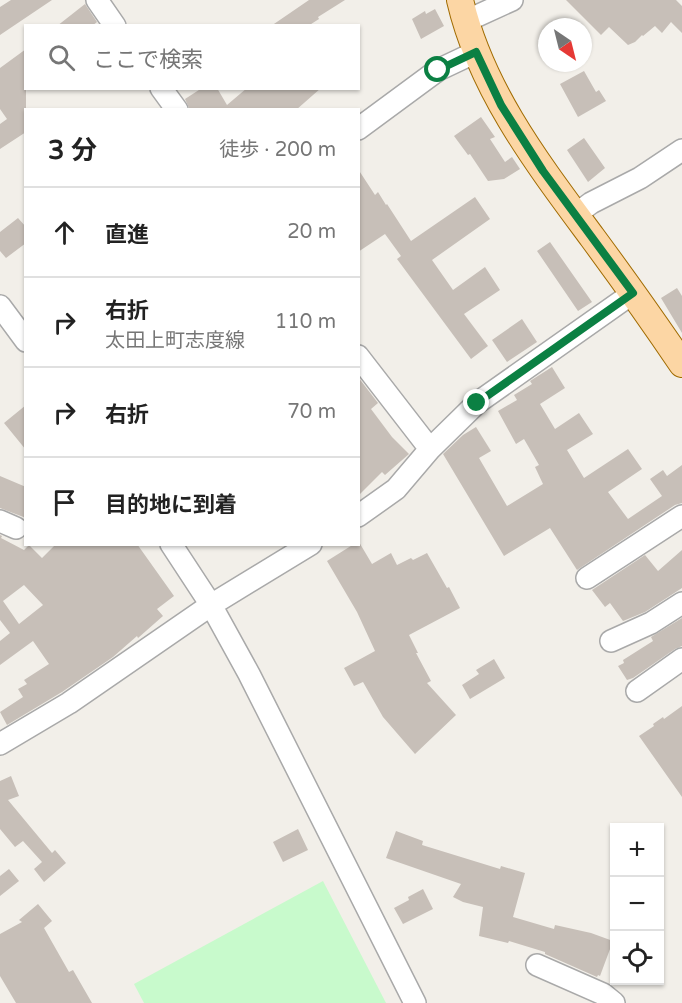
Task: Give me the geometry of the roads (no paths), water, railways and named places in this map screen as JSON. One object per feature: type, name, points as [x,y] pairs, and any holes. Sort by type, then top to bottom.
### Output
[{"type":"main road","points":[[463,10],[476,52],[501,105],[543,171],[682,364]]},
{"type":"street","points":[[97,0],[114,24]]},
{"type":"street","points":[[463,10],[512,0]]},
{"type":"street","points":[[360,128],[438,70],[476,52]]},
{"type":"street","points":[[162,90],[176,108]]},
{"type":"street","points":[[575,214],[591,203],[640,178],[682,150]]},
{"type":"street","points":[[360,515],[396,489],[430,449],[477,403],[633,293]]},
{"type":"street","points":[[0,306],[24,338]]},
{"type":"street","points":[[360,359],[430,449]]},
{"type":"street","points":[[587,578],[682,516]]},
{"type":"street","points":[[172,546],[211,605],[249,674],[415,1003]]},
{"type":"street","points":[[0,744],[69,703],[211,605],[308,546]]},
{"type":"street","points":[[611,641],[651,623],[682,603]]},
{"type":"street","points":[[637,691],[680,665]]},
{"type":"street","points":[[537,965],[603,994],[614,1003]]}]
